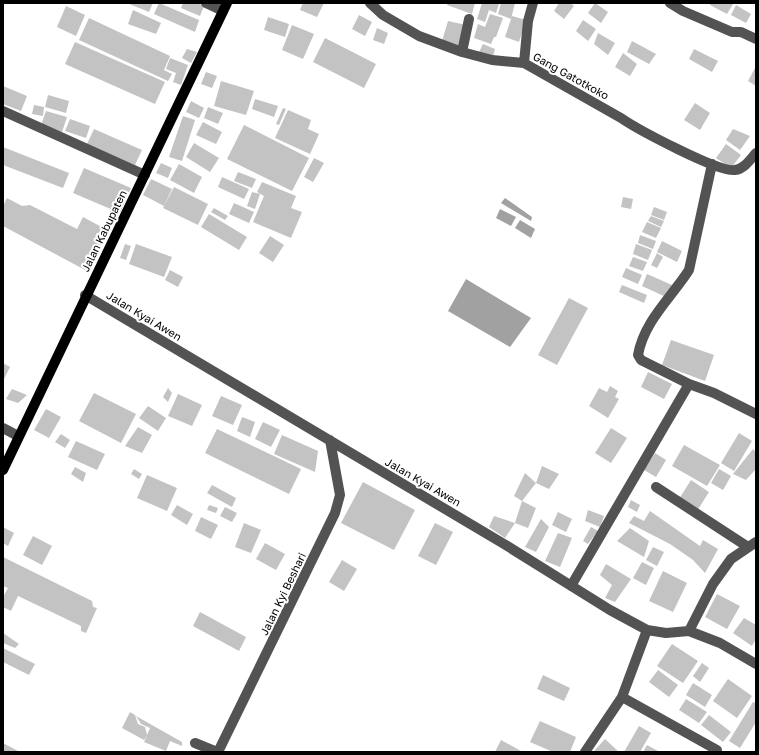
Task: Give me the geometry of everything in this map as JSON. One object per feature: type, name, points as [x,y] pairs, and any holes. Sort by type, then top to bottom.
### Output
[{"type":"main road","name":"Jalan Kabupaten","points":[[3,470],[85,295],[145,175],[225,7]]},
{"type":"street","points":[[206,3],[225,7]]},
{"type":"street","name":"Gang Gatotkoko","points":[[370,3],[383,15],[419,36],[462,52],[492,60],[524,63],[635,127],[712,164],[733,171],[741,169],[756,153]]},
{"type":"street","points":[[524,63],[528,22],[533,3]]},
{"type":"street","points":[[670,3],[683,11],[732,32],[741,32],[756,39]]},
{"type":"street","points":[[462,52],[469,20]]},
{"type":"street","points":[[3,111],[145,175]]},
{"type":"street","points":[[712,164],[689,270],[680,284],[658,310],[642,339],[638,355],[641,360],[689,384],[714,393],[756,414]]},
{"type":"street","name":"Jalan Kyai Awen","points":[[85,295],[504,544],[610,610],[647,630],[666,633],[689,632],[720,643],[756,664]]},
{"type":"street","points":[[571,586],[689,384]]},
{"type":"street","points":[[3,428],[18,436]]},
{"type":"street","name":"Jalan Kyi Beshari","points":[[218,752],[336,513],[340,494],[330,440]]},
{"type":"street","points":[[656,487],[752,544],[731,559],[713,584],[689,632]]},
{"type":"street","points":[[585,752],[622,697],[647,630]]},
{"type":"street","points":[[622,697],[717,750]]},
{"type":"street","points":[[195,743],[218,752]]},
{"type":"shaded area","points":[[505,198],[532,217],[531,221],[501,203]]},
{"type":"shaded area","points":[[500,209],[516,217],[511,226],[496,218]]},
{"type":"shaded area","points":[[520,220],[535,229],[531,238],[515,228]]},
{"type":"shaded area","points":[[466,279],[531,318],[510,347],[448,311]]},
{"type":"building","points":[[127,3],[153,3],[149,12]]},
{"type":"building","points":[[159,3],[199,20],[195,32],[154,14]]},
{"type":"building","points":[[183,3],[197,3],[204,6],[200,16],[181,8]]},
{"type":"building","points":[[303,3],[324,3],[317,17],[300,10]]},
{"type":"building","points":[[448,3],[475,3],[472,14],[447,5]]},
{"type":"building","points":[[482,3],[499,4],[496,13],[489,10],[485,22],[477,19]]},
{"type":"building","points":[[501,3],[515,3],[511,19],[498,14]]},
{"type":"building","points":[[559,3],[570,3],[574,6],[564,19],[554,11]]},
{"type":"building","points":[[595,3],[608,12],[601,23],[588,13]]},
{"type":"building","points":[[711,3],[733,4],[727,14],[710,5]]},
{"type":"building","points":[[736,5],[751,14],[746,23],[731,15]]},
{"type":"building","points":[[66,6],[85,15],[76,36],[57,27]]},
{"type":"building","points":[[133,10],[161,23],[156,34],[128,24]]},
{"type":"building","points":[[490,14],[503,18],[496,37],[494,37],[491,44],[474,38],[478,24],[485,27]]},
{"type":"building","points":[[359,15],[372,22],[365,36],[352,29]]},
{"type":"building","points":[[512,16],[526,20],[519,42],[505,37]]},
{"type":"building","points":[[268,17],[289,24],[285,37],[264,30]]},
{"type":"building","points":[[89,18],[170,56],[164,70],[172,74],[168,81],[79,40]]},
{"type":"building","points":[[583,20],[596,29],[588,41],[576,31]]},
{"type":"building","points":[[448,21],[466,25],[461,46],[442,41]]},
{"type":"building","points":[[292,25],[314,34],[303,59],[282,50]]},
{"type":"building","points":[[377,28],[388,33],[384,44],[373,40]]},
{"type":"building","points":[[598,33],[615,43],[608,55],[594,44]]},
{"type":"building","points":[[325,38],[376,64],[364,88],[313,62]]},
{"type":"building","points":[[632,41],[656,54],[649,64],[627,52]]},
{"type":"building","points":[[75,42],[165,82],[155,104],[65,64]]},
{"type":"building","points":[[483,44],[495,49],[492,60],[478,54]]},
{"type":"building","points":[[187,49],[197,52],[191,63],[182,58]]},
{"type":"building","points":[[694,49],[718,61],[712,72],[689,59]]},
{"type":"building","points":[[623,53],[637,64],[630,76],[615,67]]},
{"type":"building","points":[[170,58],[188,65],[181,85],[173,82],[176,73],[166,69]]},
{"type":"building","points":[[756,66],[756,86],[748,81]]},
{"type":"building","points":[[206,72],[217,76],[212,88],[201,84]]},
{"type":"building","points":[[221,81],[254,91],[246,115],[214,106]]},
{"type":"building","points":[[3,86],[27,96],[21,111],[3,104]]},
{"type":"building","points":[[48,95],[69,101],[66,113],[45,107]]},
{"type":"building","points":[[255,99],[278,106],[274,117],[252,109]]},
{"type":"building","points":[[191,101],[204,108],[199,118],[186,112]]},
{"type":"building","points":[[695,103],[710,113],[700,130],[684,120]]},
{"type":"building","points":[[34,105],[44,107],[43,116],[32,114]]},
{"type":"building","points":[[208,107],[223,113],[218,124],[204,118]]},
{"type":"building","points":[[283,108],[286,109],[279,125],[276,124]]},
{"type":"building","points":[[288,110],[311,120],[308,129],[319,134],[310,154],[275,138]]},
{"type":"building","points":[[46,111],[67,117],[62,132],[41,125]]},
{"type":"building","points":[[183,116],[195,120],[182,161],[169,157]]},
{"type":"building","points":[[70,119],[90,126],[86,138],[65,131]]},
{"type":"building","points":[[203,122],[222,132],[216,144],[196,135]]},
{"type":"building","points":[[244,125],[309,158],[292,191],[227,159]]},
{"type":"building","points":[[94,129],[142,150],[135,165],[87,144]]},
{"type":"building","points":[[733,129],[750,136],[740,150],[726,140]]},
{"type":"building","points":[[194,143],[219,158],[210,172],[186,157]]},
{"type":"building","points":[[726,144],[741,155],[731,168],[716,158]]},
{"type":"building","points":[[3,147],[69,173],[63,188],[3,165]]},
{"type":"building","points":[[314,158],[324,163],[313,182],[304,177]]},
{"type":"building","points":[[161,163],[172,168],[168,178],[156,173]]},
{"type":"building","points":[[179,164],[202,177],[194,193],[170,180]]},
{"type":"building","points":[[84,168],[131,188],[120,213],[73,193]]},
{"type":"building","points":[[238,172],[256,179],[252,188],[234,181]]},
{"type":"building","points":[[222,177],[249,189],[244,199],[218,187]]},
{"type":"building","points":[[151,179],[172,189],[164,206],[143,195]]},
{"type":"building","points":[[262,182],[296,196],[291,208],[302,212],[291,238],[253,222],[264,196],[257,192]]},
{"type":"building","points":[[174,187],[208,204],[198,225],[163,208]]},
{"type":"building","points":[[252,192],[260,194],[255,209],[247,206]]},
{"type":"building","points":[[623,197],[633,199],[631,209],[621,207]]},
{"type":"building","points":[[7,198],[22,206],[30,205],[77,229],[83,217],[109,231],[87,271],[3,226],[3,206]]},
{"type":"building","points":[[234,203],[254,212],[249,223],[229,214]]},
{"type":"building","points":[[654,207],[667,212],[664,220],[651,215]]},
{"type":"building","points":[[214,208],[228,216],[225,220],[211,212]]},
{"type":"building","points":[[209,214],[247,237],[239,250],[201,227]]},
{"type":"building","points":[[651,216],[664,221],[661,227],[648,221]]},
{"type":"building","points":[[647,222],[661,228],[656,238],[642,232]]},
{"type":"building","points":[[640,235],[656,241],[653,249],[638,243]]},
{"type":"building","points":[[270,236],[284,245],[273,262],[259,253]]},
{"type":"building","points":[[662,241],[682,251],[677,262],[657,252]]},
{"type":"building","points":[[125,244],[131,246],[126,260],[120,258]]},
{"type":"building","points":[[136,244],[172,257],[164,277],[129,264]]},
{"type":"building","points":[[636,244],[652,250],[648,260],[633,254]]},
{"type":"building","points":[[657,253],[663,257],[657,268],[651,265]]},
{"type":"building","points":[[633,257],[647,262],[643,271],[629,266]]},
{"type":"building","points":[[626,268],[642,275],[638,284],[622,277]]},
{"type":"building","points":[[170,270],[183,277],[178,287],[165,280]]},
{"type":"building","points":[[647,274],[672,285],[666,297],[642,286]]},
{"type":"building","points":[[622,285],[647,295],[644,303],[619,292]]},
{"type":"building","points":[[569,298],[588,308],[557,365],[538,355]]},
{"type":"building","points":[[671,340],[714,355],[705,381],[662,365]]},
{"type":"building","points":[[3,363],[10,367],[3,381]]},
{"type":"building","points":[[648,372],[672,384],[664,399],[641,387]]},
{"type":"building","points":[[610,386],[618,391],[615,397],[619,399],[608,418],[589,406],[599,388],[607,392]]},
{"type":"building","points":[[168,388],[172,393],[168,402],[163,397]]},
{"type":"building","points":[[12,389],[27,395],[18,403],[6,399]]},
{"type":"building","points":[[94,393],[136,414],[121,443],[79,421]]},
{"type":"building","points":[[178,394],[202,405],[192,426],[168,416]]},
{"type":"building","points":[[221,396],[242,405],[233,425],[212,416]]},
{"type":"building","points":[[148,406],[166,418],[158,431],[139,418]]},
{"type":"building","points":[[46,409],[61,417],[49,438],[34,430]]},
{"type":"building","points":[[242,417],[255,422],[250,437],[237,431]]},
{"type":"building","points":[[263,422],[280,430],[271,447],[255,439]]},
{"type":"building","points":[[138,427],[152,435],[142,453],[125,446]]},
{"type":"building","points":[[611,428],[627,438],[611,463],[595,453]]},
{"type":"building","points":[[217,429],[301,469],[289,494],[205,453]]},
{"type":"building","points":[[739,433],[752,441],[734,471],[721,463]]},
{"type":"building","points":[[61,434],[70,440],[65,448],[55,442]]},
{"type":"building","points":[[282,435],[318,451],[315,472],[274,454]]},
{"type":"building","points":[[76,441],[105,454],[97,470],[68,457]]},
{"type":"building","points":[[684,445],[720,465],[707,486],[672,466]]},
{"type":"building","points":[[753,449],[756,452],[756,469],[746,480],[733,474]]},
{"type":"building","points":[[655,453],[666,460],[656,477],[644,470]]},
{"type":"building","points":[[542,466],[559,474],[549,489],[536,483]]},
{"type":"building","points":[[75,467],[86,473],[83,482],[71,474]]},
{"type":"building","points":[[134,469],[142,474],[139,479],[131,474]]},
{"type":"building","points":[[719,469],[731,476],[723,490],[711,483]]},
{"type":"building","points":[[525,473],[536,483],[522,501],[514,496]]},
{"type":"building","points":[[147,475],[177,488],[167,511],[137,498]]},
{"type":"building","points":[[691,480],[709,492],[697,511],[679,499]]},
{"type":"building","points":[[363,482],[415,510],[394,550],[341,523]]},
{"type":"building","points":[[212,485],[236,498],[232,507],[207,493]]},
{"type":"building","points":[[631,500],[640,505],[637,512],[628,507]]},
{"type":"building","points":[[522,501],[536,508],[528,528],[515,523]]},
{"type":"building","points":[[177,505],[193,514],[187,525],[171,515]]},
{"type":"building","points":[[209,505],[218,508],[216,513],[207,510]]},
{"type":"building","points":[[225,507],[237,513],[232,522],[220,516]]},
{"type":"building","points":[[588,510],[604,516],[600,527],[585,521]]},
{"type":"building","points":[[650,511],[700,546],[703,540],[718,549],[705,573],[693,560],[670,544],[629,523],[634,516],[644,521]]},
{"type":"building","points":[[558,512],[572,519],[566,532],[552,525]]},
{"type":"building","points":[[494,516],[515,523],[505,538],[489,527]]},
{"type":"building","points":[[201,517],[218,525],[211,539],[195,531]]},
{"type":"building","points":[[541,519],[549,527],[536,552],[525,547]]},
{"type":"building","points":[[244,523],[261,530],[251,553],[235,547]]},
{"type":"building","points":[[435,523],[453,532],[436,565],[418,556]]},
{"type":"building","points":[[3,527],[14,533],[8,546],[3,543]]},
{"type":"building","points":[[591,527],[598,531],[588,544],[583,541]]},
{"type":"building","points":[[630,528],[649,541],[644,557],[617,541]]},
{"type":"building","points":[[558,533],[572,538],[560,567],[545,561]]},
{"type":"building","points":[[33,536],[52,546],[42,565],[23,555]]},
{"type":"building","points":[[265,543],[285,554],[276,570],[256,559]]},
{"type":"building","points":[[653,547],[664,552],[657,566],[646,560]]},
{"type":"building","points":[[3,557],[92,601],[93,607],[97,608],[86,633],[81,631],[81,626],[18,596],[11,611],[3,607],[3,597],[8,588],[3,586]]},
{"type":"building","points":[[342,560],[357,569],[344,591],[329,582]]},
{"type":"building","points":[[642,562],[654,568],[646,585],[633,578]]},
{"type":"building","points":[[606,564],[631,579],[615,602],[605,598],[612,585],[600,575]]},
{"type":"building","points":[[663,571],[687,583],[673,612],[649,601]]},
{"type":"building","points":[[717,594],[740,606],[727,629],[705,617]]},
{"type":"building","points":[[200,612],[246,637],[239,651],[193,626]]},
{"type":"building","points":[[744,618],[756,625],[756,639],[752,646],[733,633]]},
{"type":"building","points":[[3,633],[19,644],[15,648],[3,643]]},
{"type":"building","points":[[672,644],[698,661],[683,683],[657,666]]},
{"type":"building","points":[[3,648],[35,664],[29,675],[3,662]]},
{"type":"building","points":[[702,663],[709,668],[700,682],[693,676]]},
{"type":"building","points":[[658,670],[678,685],[669,697],[649,682]]},
{"type":"building","points":[[543,675],[570,688],[564,701],[537,689]]},
{"type":"building","points":[[728,679],[752,696],[737,718],[713,701]]},
{"type":"building","points":[[693,683],[712,695],[705,707],[686,695]]},
{"type":"building","points":[[686,699],[707,712],[699,723],[679,710]]},
{"type":"building","points":[[753,702],[756,703],[756,722],[740,748],[729,741]]},
{"type":"building","points":[[130,712],[135,715],[138,724],[145,727],[147,735],[144,740],[122,728]]},
{"type":"building","points":[[709,715],[731,732],[723,742],[701,725]]},
{"type":"building","points":[[136,716],[182,742],[182,746],[170,741],[166,751],[144,742],[150,728],[141,724]]},
{"type":"building","points":[[540,721],[576,737],[570,752],[553,752],[530,742]]},
{"type":"building","points":[[639,726],[651,733],[640,752],[624,752]]},
{"type":"building","points":[[605,739],[619,752],[593,752]]},
{"type":"building","points":[[501,740],[521,751],[495,752]]},
{"type":"building","points":[[3,743],[20,752],[3,752]]},
{"type":"building","points":[[647,745],[660,752],[643,752]]}]
